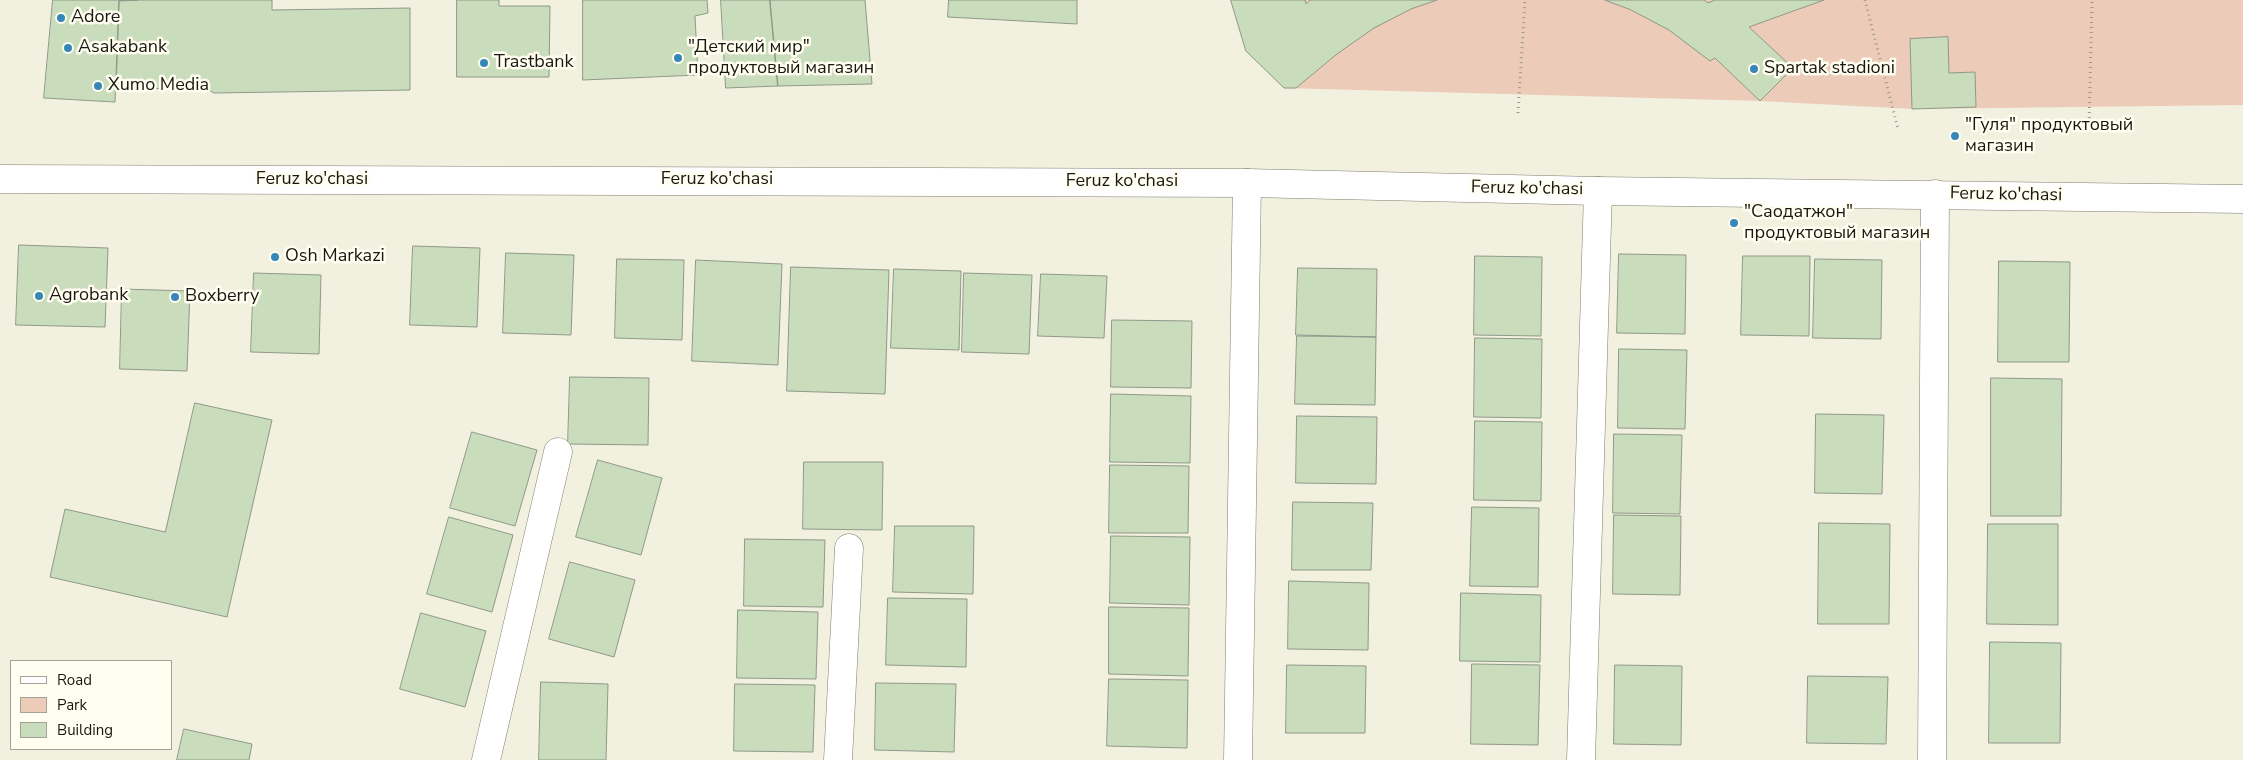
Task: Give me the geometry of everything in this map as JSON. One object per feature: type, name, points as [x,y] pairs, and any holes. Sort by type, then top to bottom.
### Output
[{"type":"street","name":"Feruz ko'chasi","points":[[0,179],[1247,183],[1598,191],[2243,199]]},
{"type":"street","points":[[1238,760],[1247,183]]},
{"type":"street","points":[[1580,760],[1598,191]]},
{"type":"street","points":[[1932,760],[1935,194]]},
{"type":"street","points":[[486,760],[558,452]]},
{"type":"street","points":[[838,760],[849,548]]},
{"type":"path","points":[[1518,113],[1524,0]]},
{"type":"path","points":[[1865,0],[1898,129]]},
{"type":"path","points":[[2089,128],[2092,0]]},
{"type":"green space","name":"Spartak stadioni","points":[[1231,0],[2243,0],[2243,105],[1912,109],[1760,101],[1284,88],[1246,51]]},
{"type":"building","points":[[53,0],[138,0],[119,1],[115,102],[44,98]]},
{"type":"building","points":[[272,0],[272,10],[410,8],[410,90],[214,93],[204,87],[116,90],[119,1]]},
{"type":"building","points":[[457,0],[499,0],[499,6],[550,6],[549,77],[457,77]]},
{"type":"building","points":[[583,0],[707,0],[708,13],[695,16],[698,75],[583,80]]},
{"type":"building","points":[[721,0],[770,0],[778,86],[726,88]]},
{"type":"building","points":[[770,0],[865,0],[872,84],[778,86]]},
{"type":"building","points":[[949,0],[1077,0],[1077,24],[948,17]]},
{"type":"building","points":[[1231,0],[1305,0],[1306,4],[1310,0],[1437,0],[1411,9],[1374,28],[1337,54],[1296,88],[1284,88],[1246,51]]},
{"type":"building","points":[[1605,0],[1704,0],[1708,3],[1715,0],[1824,0],[1749,27],[1793,68],[1760,101],[1715,58],[1710,61],[1669,30],[1631,10]]},
{"type":"building","points":[[1948,37],[1949,73],[1975,72],[1976,107],[1912,109],[1910,39]]},
{"type":"building","points":[[19,245],[108,248],[105,327],[16,325]]},
{"type":"building","points":[[413,246],[480,248],[477,327],[410,325]]},
{"type":"building","points":[[506,253],[574,255],[571,335],[503,333]]},
{"type":"building","points":[[1619,254],[1686,255],[1685,334],[1617,333]]},
{"type":"building","points":[[1475,256],[1542,257],[1541,336],[1474,335]]},
{"type":"building","points":[[1743,256],[1810,256],[1809,336],[1741,335]]},
{"type":"building","points":[[617,259],[684,260],[682,340],[615,338]]},
{"type":"building","points":[[1815,259],[1882,260],[1881,339],[1813,338]]},
{"type":"building","points":[[696,260],[782,264],[778,365],[692,361]]},
{"type":"building","points":[[1999,261],[2070,262],[2069,362],[1998,362]]},
{"type":"building","points":[[791,267],[889,270],[885,394],[787,391]]},
{"type":"building","points":[[1298,268],[1377,269],[1376,337],[1296,335]]},
{"type":"building","points":[[894,269],[961,271],[959,350],[891,348]]},
{"type":"building","points":[[254,273],[321,275],[319,354],[251,352]]},
{"type":"building","points":[[964,273],[1032,275],[1029,354],[962,352]]},
{"type":"building","points":[[1041,274],[1107,276],[1104,338],[1038,336]]},
{"type":"building","points":[[122,289],[190,291],[187,371],[120,369]]},
{"type":"building","points":[[1112,320],[1192,321],[1191,388],[1111,387]]},
{"type":"building","points":[[1297,336],[1376,337],[1375,405],[1295,404]]},
{"type":"building","points":[[1475,338],[1542,339],[1541,418],[1474,417]]},
{"type":"building","points":[[1619,349],[1687,350],[1685,429],[1618,428]]},
{"type":"building","points":[[570,377],[649,378],[648,445],[568,444]]},
{"type":"building","points":[[1991,378],[2062,379],[2061,516],[1991,516]]},
{"type":"building","points":[[1111,394],[1191,396],[1190,463],[1110,462]]},
{"type":"building","points":[[195,403],[272,420],[227,617],[50,577],[65,509],[165,532]]},
{"type":"building","points":[[1816,414],[1884,415],[1882,494],[1815,493]]},
{"type":"building","points":[[1297,416],[1377,417],[1376,484],[1296,483]]},
{"type":"building","points":[[1475,421],[1542,422],[1541,501],[1474,500]]},
{"type":"building","points":[[472,432],[537,450],[515,526],[450,508]]},
{"type":"building","points":[[1614,434],[1682,435],[1680,514],[1613,513]]},
{"type":"building","points":[[598,460],[662,478],[641,555],[576,537]]},
{"type":"building","points":[[804,462],[883,462],[882,530],[803,529]]},
{"type":"building","points":[[1110,465],[1189,466],[1188,533],[1109,533]]},
{"type":"building","points":[[1293,502],[1373,503],[1371,570],[1292,570]]},
{"type":"building","points":[[1472,507],[1539,508],[1538,587],[1470,586]]},
{"type":"building","points":[[1614,515],[1681,516],[1680,595],[1613,594]]},
{"type":"building","points":[[449,517],[513,535],[492,612],[427,594]]},
{"type":"building","points":[[1819,523],[1890,524],[1889,624],[1818,624]]},
{"type":"building","points":[[1988,524],[2058,524],[2058,625],[1987,624]]},
{"type":"building","points":[[895,526],[974,526],[973,594],[893,592]]},
{"type":"building","points":[[1111,536],[1190,537],[1189,605],[1110,603]]},
{"type":"building","points":[[745,539],[825,540],[823,607],[744,606]]},
{"type":"building","points":[[570,562],[635,580],[614,657],[549,639]]},
{"type":"building","points":[[1289,581],[1369,583],[1368,650],[1288,649]]},
{"type":"building","points":[[1461,593],[1541,595],[1540,662],[1460,661]]},
{"type":"building","points":[[888,598],[967,599],[966,667],[886,665]]},
{"type":"building","points":[[1109,607],[1189,608],[1188,676],[1109,674]]},
{"type":"building","points":[[738,610],[818,612],[816,679],[737,678]]},
{"type":"building","points":[[421,613],[486,631],[465,707],[400,689]]},
{"type":"building","points":[[1990,642],[2061,643],[2060,743],[1989,743]]},
{"type":"building","points":[[1472,664],[1540,665],[1538,745],[1471,744]]},
{"type":"building","points":[[1287,665],[1366,666],[1365,733],[1286,733]]},
{"type":"building","points":[[1615,665],[1682,666],[1681,745],[1614,744]]},
{"type":"building","points":[[1808,676],[1888,677],[1886,744],[1807,743]]},
{"type":"building","points":[[1109,679],[1188,680],[1187,748],[1107,746]]},
{"type":"building","points":[[541,682],[608,684],[606,760],[539,760]]},
{"type":"building","points":[[876,683],[956,684],[954,752],[875,750]]},
{"type":"building","points":[[735,684],[815,685],[813,752],[734,751]]},
{"type":"building","points":[[184,729],[252,744],[249,760],[177,760]]},
{"type":"place","name":"Adore","points":[[61,18]]},
{"type":"place","name":"Asakabank","points":[[68,48]]},
{"type":"place","name":"\"Детский мир\" продуктовый магазин","points":[[678,58]]},
{"type":"place","name":"Trastbank","points":[[484,63]]},
{"type":"place","name":"Spartak stadioni","points":[[1754,69]]},
{"type":"place","name":"Xumo Media","points":[[98,86]]},
{"type":"place","name":"\"Гуля\" продуктовый магазин","points":[[1955,136]]},
{"type":"place","name":"\"Саодатжон\" продуктовый магазин","points":[[1734,223]]},
{"type":"place","name":"Osh Markazi","points":[[275,257]]},
{"type":"place","name":"Agrobank","points":[[39,296]]},
{"type":"place","name":"Boxberry","points":[[175,297]]}]
